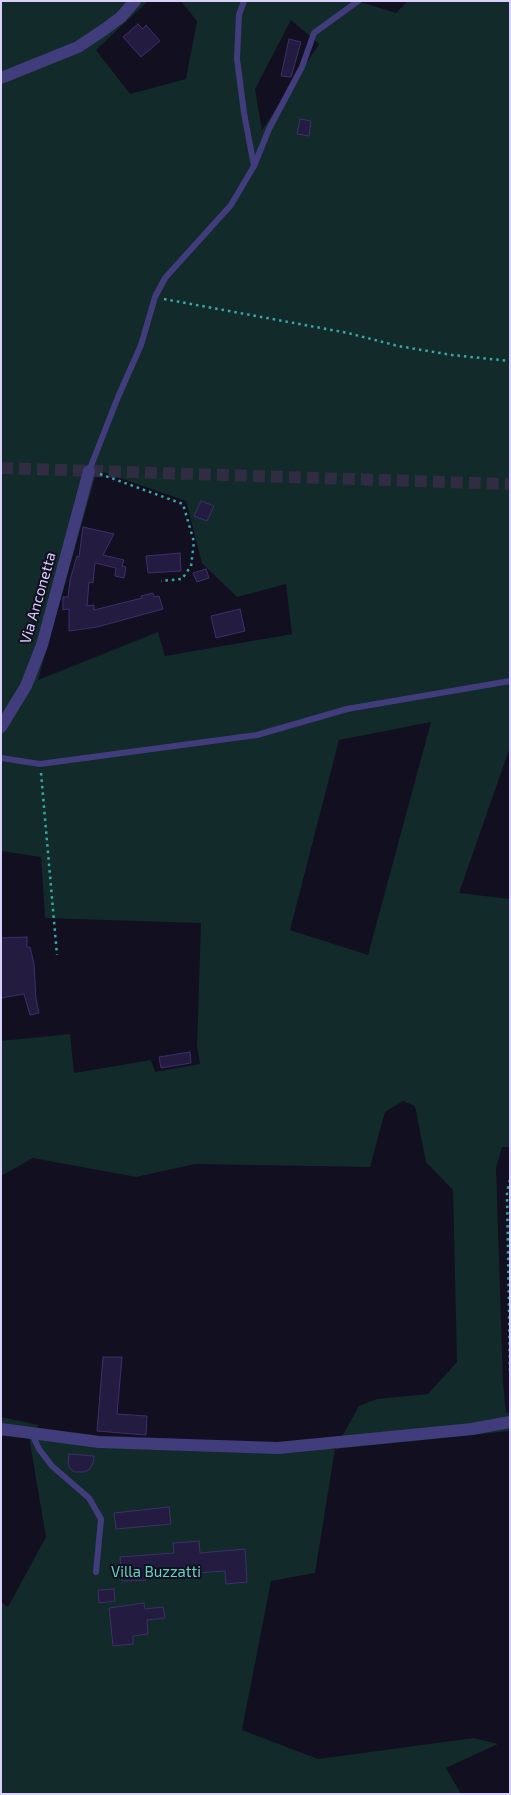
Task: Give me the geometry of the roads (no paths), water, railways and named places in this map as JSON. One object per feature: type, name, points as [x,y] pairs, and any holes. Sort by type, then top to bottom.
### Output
[{"type":"street","points":[[1,78],[78,47],[121,17],[135,1]]},
{"type":"street","name":"Via Anconetta","points":[[1,727],[15,706],[34,668],[55,599],[89,472]]},
{"type":"street","points":[[1,1429],[99,1442],[278,1448],[472,1429],[510,1422]]},
{"type":"lane","points":[[244,1],[239,14],[237,59],[244,113],[254,166]]},
{"type":"lane","points":[[89,472],[118,397],[141,345],[155,297],[165,278],[231,205],[254,166],[270,129],[302,67],[314,33],[358,1]]},
{"type":"lane","points":[[1,758],[40,764],[257,735],[347,709],[510,681]]},
{"type":"lane","points":[[32,1433],[38,1449],[52,1466],[89,1498],[100,1519],[96,1572]]},
{"type":"tunnel","points":[[1,468],[510,484]]},
{"type":"park label","name":"Villa Buzzatti","points":[[156,1572]]}]
